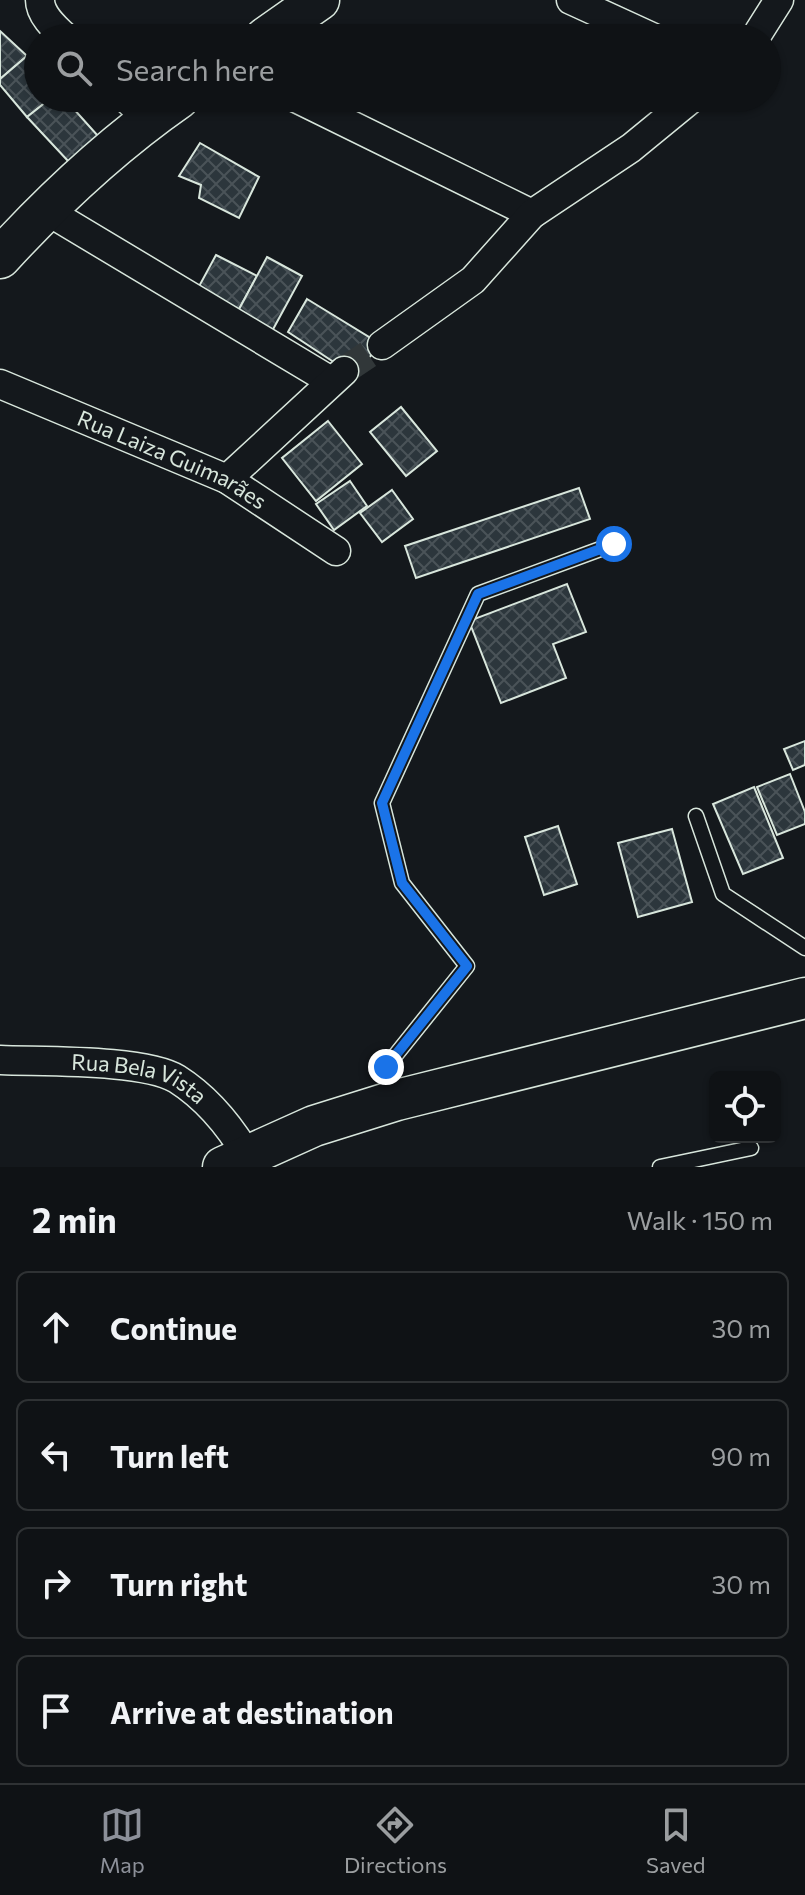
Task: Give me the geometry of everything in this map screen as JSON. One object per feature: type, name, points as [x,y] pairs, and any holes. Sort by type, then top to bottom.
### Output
[{"type":"main road","points":[[285,24],[319,0]]},
{"type":"main road","points":[[0,258],[44,209],[144,112]]},
{"type":"main road","points":[[235,1161],[314,1126],[397,1100],[805,998]]},
{"type":"street","points":[[40,0],[40,6],[52,24]]},
{"type":"street","points":[[571,0],[623,24]]},
{"type":"street","points":[[764,24],[779,0]]},
{"type":"street","points":[[324,112],[532,214]]},
{"type":"street","points":[[382,345],[473,280],[532,214],[631,148],[675,112]]},
{"type":"street","points":[[44,209],[338,376],[227,479]]},
{"type":"street","name":"Rua Laiza Guimarães","points":[[0,384],[227,479],[336,551]]},
{"type":"street","name":"Rua Bela Vista","points":[[0,1060],[136,1067],[175,1078],[225,1120],[235,1161]]},
{"type":"lane","points":[[397,1100],[386,1067],[467,966],[402,883],[382,803],[478,594],[614,544]]},
{"type":"lane","points":[[696,816],[723,894],[805,948]]},
{"type":"lane","points":[[660,1167],[751,1148]]},
{"type":"building","points":[[0,31],[24,53],[24,59],[0,79]]},
{"type":"building","points":[[24,59],[24,112],[33,112],[27,117],[0,85],[0,79]]},
{"type":"building","points":[[33,112],[77,112],[98,136],[69,162],[27,117]]},
{"type":"building","points":[[200,143],[259,177],[239,218],[199,198],[201,185],[179,176]]},
{"type":"building","points":[[216,255],[257,276],[237,313],[197,290]]},
{"type":"building","points":[[267,257],[302,276],[271,333],[237,313]]},
{"type":"building","points":[[307,299],[382,345],[352,374],[288,332]]},
{"type":"building","points":[[401,407],[437,451],[406,476],[370,432]]},
{"type":"building","points":[[328,421],[362,464],[316,501],[282,458]]},
{"type":"building","points":[[350,481],[367,506],[334,530],[316,504]]},
{"type":"building","points":[[579,488],[590,519],[416,578],[405,546]]},
{"type":"building","points":[[392,490],[413,519],[382,542],[360,513]]},
{"type":"building","points":[[567,584],[586,632],[553,644],[566,678],[501,703],[469,621]]},
{"type":"building","points":[[805,741],[805,765],[793,770],[784,749]]},
{"type":"building","points":[[790,774],[805,812],[805,824],[777,835],[757,787]]},
{"type":"building","points":[[754,787],[783,858],[743,874],[713,804]]},
{"type":"building","points":[[558,826],[577,884],[544,895],[525,837]]},
{"type":"building","points":[[672,829],[692,902],[638,917],[618,843]]},
{"type":"tunnel","points":[[345,370],[382,345]]},
{"type":"route","points":[[386,1067],[467,966],[402,883],[382,803],[478,594],[614,544]]}]
